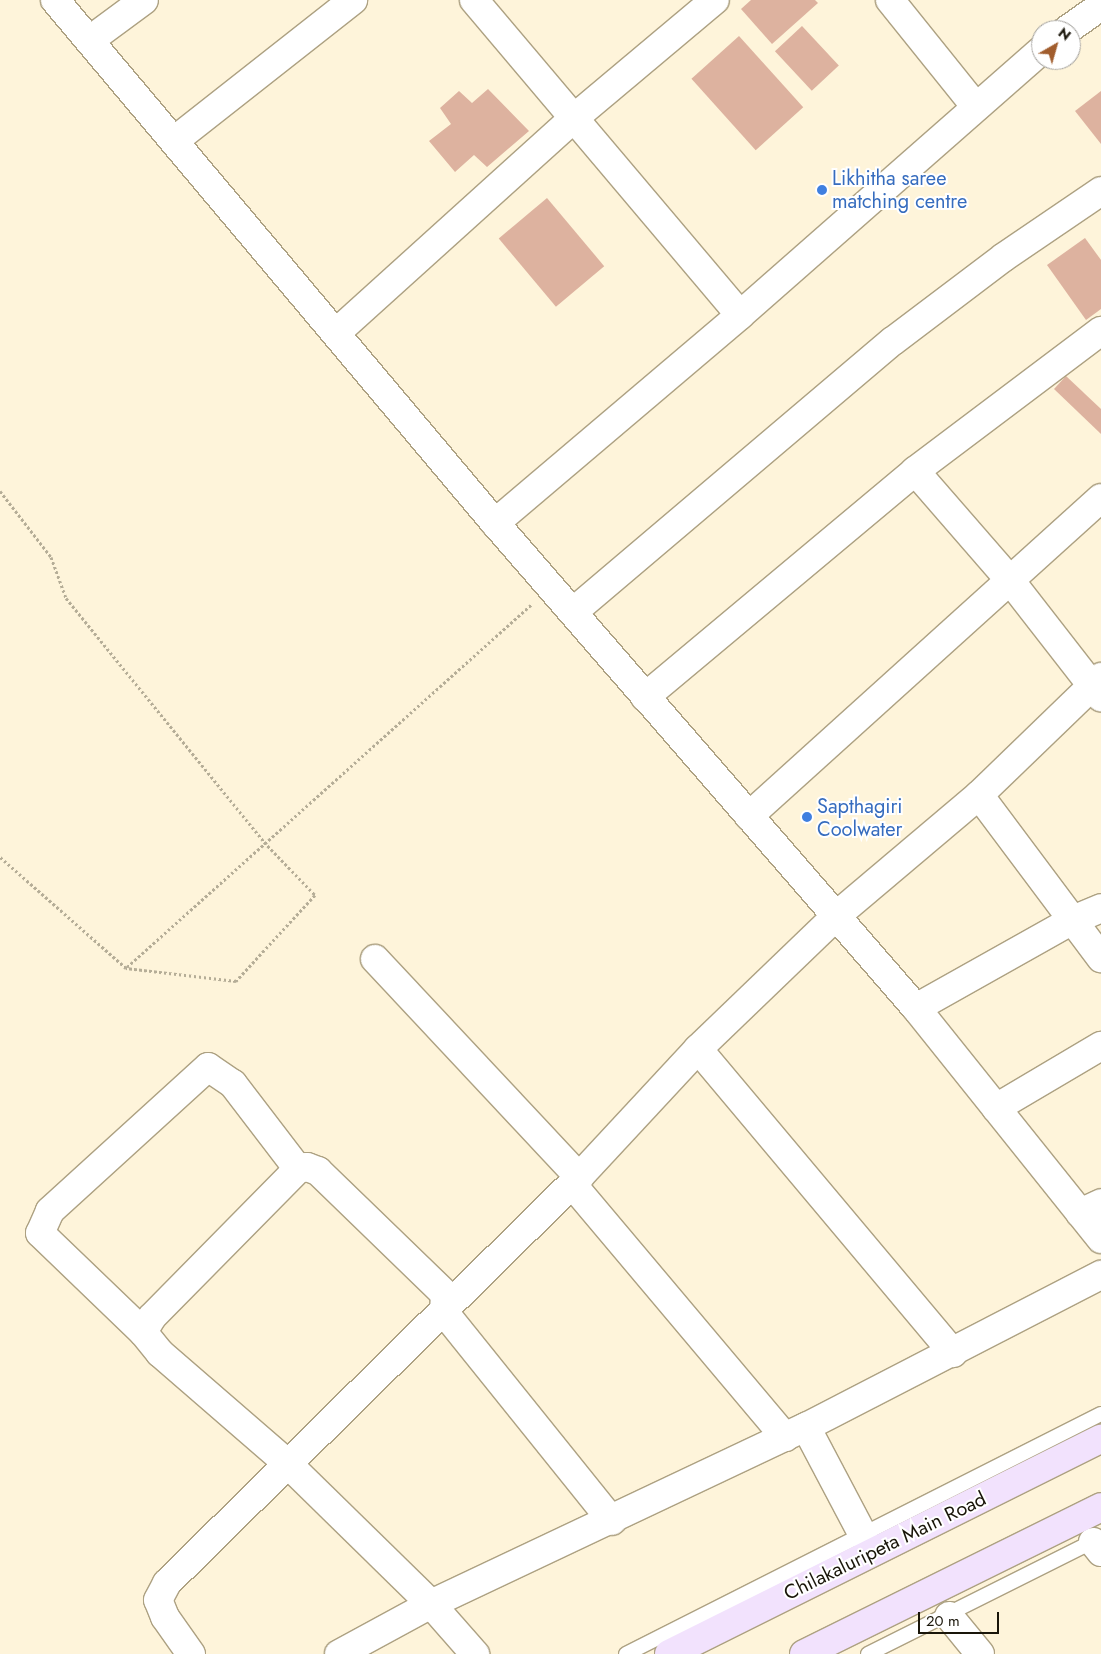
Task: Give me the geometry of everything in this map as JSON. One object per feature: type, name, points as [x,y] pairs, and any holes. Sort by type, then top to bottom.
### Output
[{"type":"main road","name":"Chilakaluripeta Main Road","points":[[669,1654],[1101,1439]]},
{"type":"main road","points":[[804,1654],[1101,1507]]},
{"type":"street","points":[[56,0],[495,523],[916,1008],[996,1108],[1091,1208],[1101,1239]]},
{"type":"street","points":[[90,40],[144,0]]},
{"type":"street","points":[[174,141],[353,0]]},
{"type":"street","points":[[474,0],[740,315]]},
{"type":"street","points":[[336,333],[573,119],[715,0]]},
{"type":"street","points":[[890,0],[976,107]]},
{"type":"street","points":[[1081,20],[1101,6]]},
{"type":"street","points":[[495,523],[740,315],[1031,60]]},
{"type":"street","points":[[573,612],[893,341],[1004,257],[1101,191]]},
{"type":"street","points":[[645,697],[915,471],[1101,331]]},
{"type":"street","points":[[191,1654],[165,1617],[158,1600],[167,1583],[287,1463],[444,1312],[575,1180],[698,1049],[836,916],[979,795],[1098,687],[1010,579],[915,471]]},
{"type":"street","points":[[749,816],[1101,498]]},
{"type":"street","points":[[979,795],[1101,958]]},
{"type":"street","points":[[916,1008],[1073,920],[1101,908]]},
{"type":"street","points":[[374,959],[575,1180],[796,1432],[863,1535]]},
{"type":"street","points":[[996,1108],[1101,1046]]},
{"type":"street","points":[[698,1049],[952,1353]]},
{"type":"street","points":[[298,1169],[233,1084],[208,1067],[50,1211],[40,1232],[144,1332],[160,1353],[287,1463],[431,1604],[475,1654]]},
{"type":"street","points":[[144,1332],[152,1317],[298,1169],[307,1167],[318,1171],[445,1294],[444,1312],[612,1521]]},
{"type":"street","points":[[339,1654],[431,1604],[612,1521],[796,1432],[1101,1275]]},
{"type":"street","points":[[949,1616],[980,1654]]},
{"type":"lane","points":[[626,1654],[1101,1414]]},
{"type":"lane","points":[[868,1654],[1098,1544]]},
{"type":"path","points":[[0,491],[51,557],[66,598],[264,842],[315,895],[236,981],[126,968],[0,857]]},
{"type":"path","points":[[126,968],[264,842],[551,588]]},
{"type":"building","points":[[751,0],[815,0],[818,3],[772,44],[741,9]]},
{"type":"building","points":[[802,26],[839,65],[812,91],[775,51]]},
{"type":"building","points":[[739,36],[803,107],[756,150],[691,79]]},
{"type":"building","points":[[488,89],[529,131],[487,167],[474,155],[455,172],[429,141],[451,124],[440,108],[459,91],[472,103]]},
{"type":"building","points":[[1101,91],[1101,144],[1075,111]]},
{"type":"building","points":[[547,198],[604,266],[556,307],[499,238]]},
{"type":"building","points":[[1085,238],[1101,260],[1101,309],[1086,320],[1047,265]]},
{"type":"building","points":[[1066,376],[1101,409],[1101,434],[1054,389]]},
{"type":"place","name":"Likhitha saree matching centre","points":[[822,190]]},
{"type":"place","name":"Sapthagiri Coolwater","points":[[807,817]]}]
